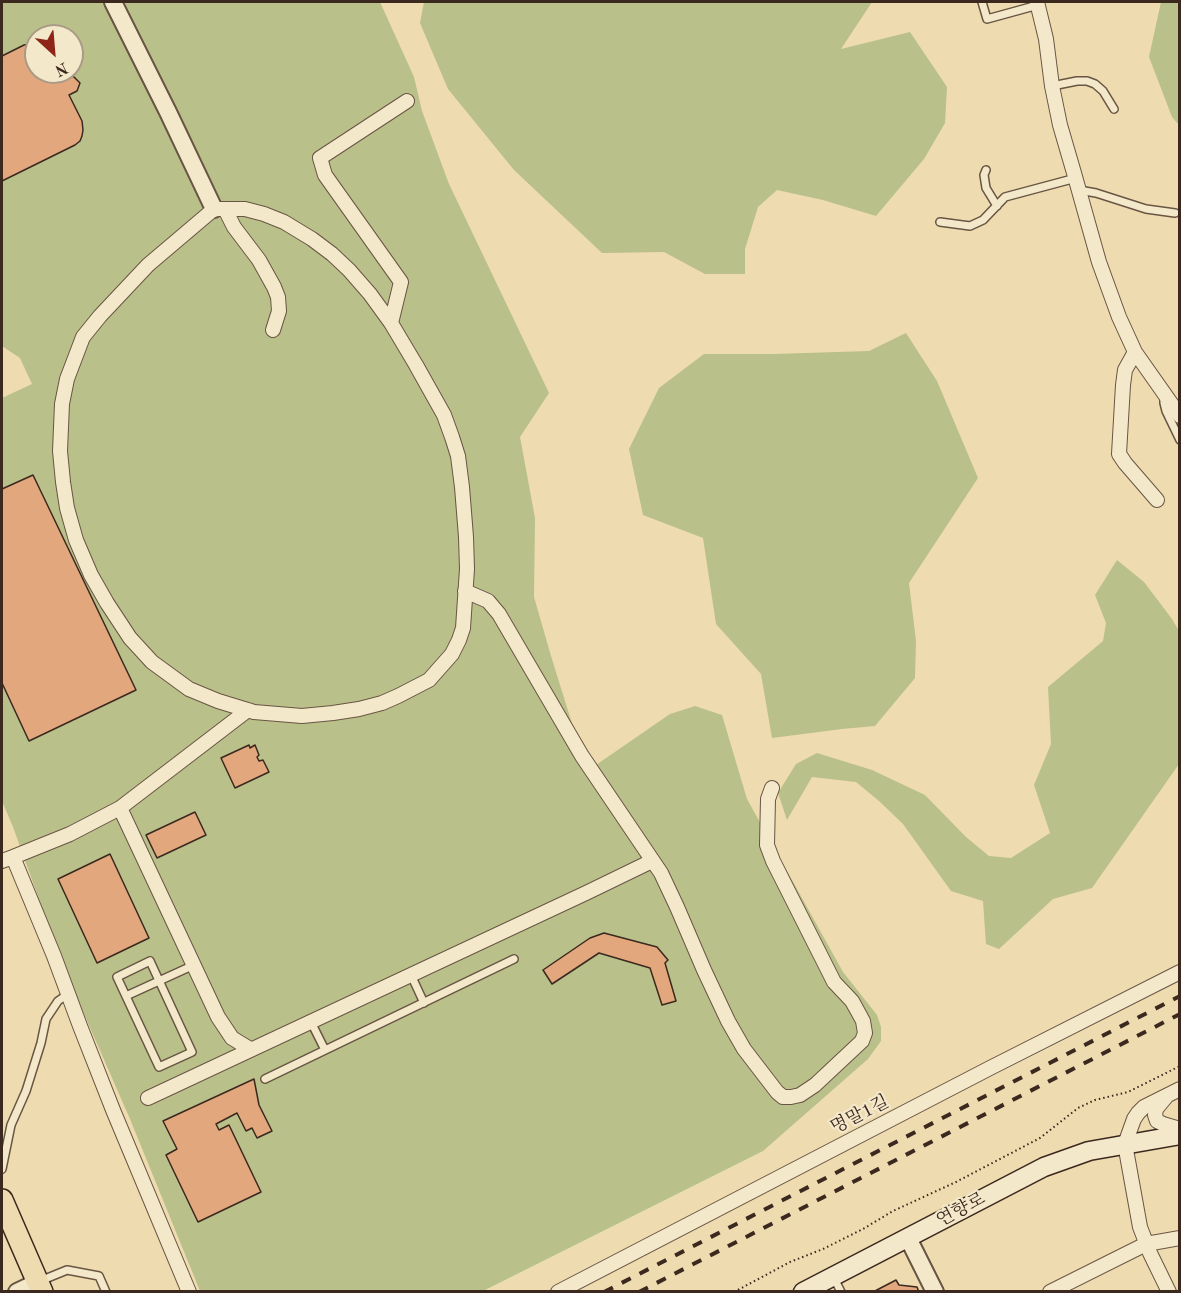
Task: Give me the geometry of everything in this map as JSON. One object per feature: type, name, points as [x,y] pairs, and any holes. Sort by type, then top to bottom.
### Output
[{"type":"main road","name":"연향로","points":[[803,1292],[837,1284],[908,1238],[1044,1167],[1089,1151],[1179,1135]]},
{"type":"main road","points":[[2,1200],[40,1287]]},
{"type":"street","points":[[113,2],[219,209],[259,260],[274,287],[278,297],[279,311],[273,330]]},
{"type":"street","points":[[1038,3],[1060,125],[1099,262],[1119,317],[1135,352],[1179,416]]},
{"type":"street","points":[[391,323],[401,282],[325,175],[320,158],[407,101]]},
{"type":"street","points":[[219,209],[245,209],[264,214],[284,222],[312,239],[349,270],[391,323],[440,408],[458,456],[466,537],[465,591],[463,628],[452,654],[429,680],[398,696],[382,703],[333,713],[302,716],[249,710],[189,689],[152,662],[130,638],[106,603],[76,540],[67,508],[60,451],[62,404],[67,379],[83,337],[148,266],[219,209]]},
{"type":"street","points":[[1135,352],[1125,370],[1122,385],[1119,454],[1157,500]]},
{"type":"street","points":[[465,591],[488,601],[499,614],[582,756],[652,861],[669,889],[704,970],[744,1048],[777,1092],[783,1096],[800,1095],[862,1041],[865,1033],[852,1001],[834,982],[773,861],[767,845],[768,800],[772,789]]},
{"type":"street","points":[[189,1292],[113,1110],[54,956],[7,859],[70,834],[120,808],[249,710]]},
{"type":"street","points":[[120,808],[218,1017],[232,1038],[250,1049]]},
{"type":"street","points":[[148,1098],[652,861]]},
{"type":"street","name":"명말1길","points":[[558,1292],[969,1078],[1179,972]]},
{"type":"street","points":[[1174,1091],[1156,1109],[1155,1114],[1157,1121],[1179,1129]]},
{"type":"street","points":[[1169,1292],[1140,1227],[1125,1144],[1138,1113],[1144,1107],[1174,1091]]},
{"type":"street","points":[[908,1238],[935,1292]]},
{"type":"street","points":[[1050,1292],[1146,1244],[1179,1238]]},
{"type":"street","points":[[17,1292],[40,1287]]},
{"type":"lane","points":[[982,2],[987,19],[1038,3]]},
{"type":"lane","points":[[1052,86],[1088,81],[1103,91],[1114,109]]},
{"type":"lane","points":[[986,170],[984,175],[986,189],[997,206]]},
{"type":"lane","points":[[940,222],[970,226],[983,220],[1005,197],[1077,184],[1096,193],[1146,209],[1175,213]]},
{"type":"lane","points":[[1165,396],[1166,411],[1179,440]]},
{"type":"lane","points":[[265,1079],[514,959]]},
{"type":"lane","points":[[150,962],[192,1052],[159,1067],[126,996],[117,977],[150,962]]},
{"type":"lane","points":[[126,996],[194,965]]},
{"type":"lane","points":[[411,975],[424,1003]]},
{"type":"lane","points":[[2,1169],[11,1125],[26,1090],[41,1043],[46,1018],[58,1001],[68,994]]},
{"type":"lane","points":[[311,1022],[326,1050]]},
{"type":"lane","points":[[40,1287],[67,1270],[99,1276],[106,1292]]},
{"type":"path","points":[[734,1292],[1040,1138],[1077,1108],[1095,1100],[1128,1092],[1179,1066]]},
{"type":"green space","points":[[2,2],[380,2],[414,77],[422,111],[449,184],[549,393],[520,437],[535,518],[534,597],[579,746],[596,765],[670,714],[695,706],[722,715],[747,799],[843,972],[877,1015],[881,1027],[881,1041],[868,1059],[763,1151],[483,1291],[200,1291],[130,1119],[63,966],[2,801],[2,398],[32,384],[20,358],[2,346]]},
{"type":"green space","points":[[424,2],[872,2],[841,49],[910,32],[947,87],[945,123],[924,159],[876,216],[823,200],[777,190],[758,207],[745,249],[745,274],[705,274],[664,252],[602,253],[514,170],[448,89],[420,23]]},
{"type":"green space","points":[[1161,2],[1179,2],[1179,125],[1172,117],[1149,57]]},
{"type":"green space","points":[[906,333],[937,381],[978,478],[909,583],[916,641],[915,678],[875,726],[772,738],[761,674],[716,624],[703,538],[643,515],[629,449],[659,388],[704,354],[869,351]]},
{"type":"green space","points":[[1117,560],[1144,582],[1179,631],[1179,764],[1092,888],[1053,899],[999,949],[986,944],[983,901],[951,891],[903,824],[856,782],[812,777],[787,820],[778,793],[796,764],[817,753],[872,770],[925,795],[966,837],[989,856],[1011,858],[1050,833],[1034,785],[1051,744],[1048,687],[1103,641],[1106,623],[1095,595]]},
{"type":"building","points":[[24,45],[24,84],[80,84],[77,91],[69,95],[82,121],[83,130],[80,141],[75,145],[2,181],[2,56]]},
{"type":"building","points":[[33,475],[136,690],[29,741],[2,683],[2,489]]},
{"type":"building","points":[[249,745],[250,748],[255,745],[259,761],[263,760],[269,772],[235,788],[221,758]]},
{"type":"building","points":[[195,812],[206,835],[157,858],[146,835]]},
{"type":"building","points":[[110,854],[149,938],[97,963],[58,879]]},
{"type":"building","points":[[604,933],[657,947],[668,960],[665,963],[676,1001],[662,1005],[650,968],[599,953],[552,984],[543,970],[590,938]]},
{"type":"building","points":[[254,1079],[259,1105],[272,1131],[257,1138],[252,1128],[246,1131],[237,1113],[216,1124],[219,1130],[229,1125],[261,1192],[198,1222],[166,1155],[177,1149],[163,1121]]},
{"type":"building","points":[[896,1280],[899,1285],[917,1287],[919,1292],[873,1292]]},
{"type":"railway","points":[[604,1292],[1180,996]]},
{"type":"railway","points":[[639,1292],[1180,1014]]}]
